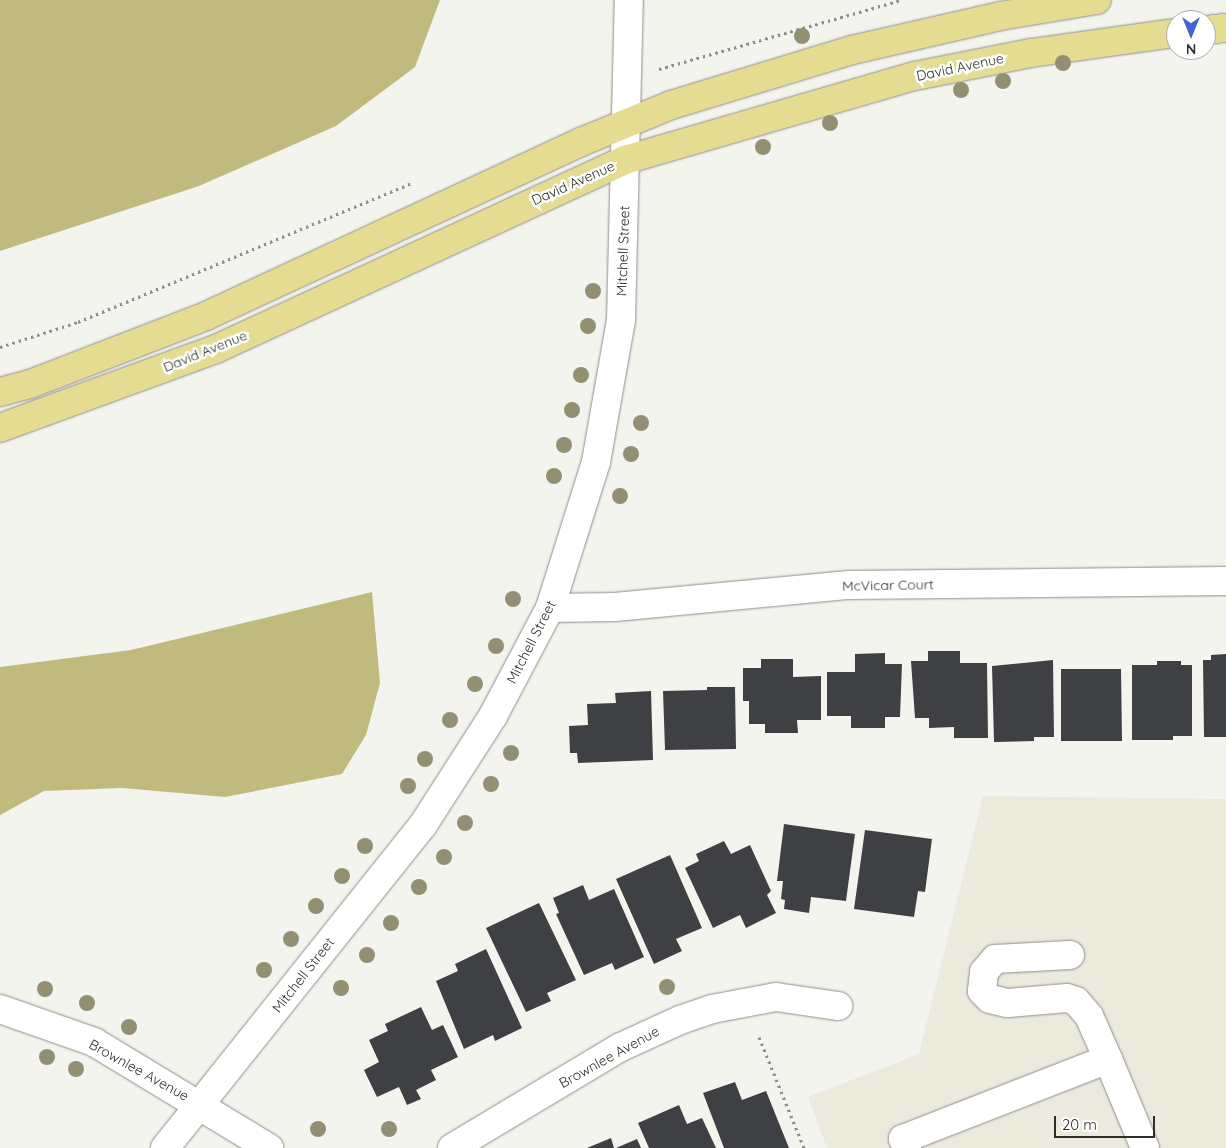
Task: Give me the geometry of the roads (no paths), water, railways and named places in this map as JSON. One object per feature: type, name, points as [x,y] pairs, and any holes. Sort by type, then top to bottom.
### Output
[{"type":"main road","points":[[0,392],[30,384],[206,316],[626,124],[719,88],[852,50],[1000,16],[1097,0]]},
{"type":"main road","name":"David Avenue","points":[[0,428],[216,349],[625,160],[915,76],[1041,51],[1166,33]]},
{"type":"street","name":"Mitchell Street","points":[[165,1148],[423,825],[493,716],[550,608],[596,462],[611,389],[620,320],[629,0]]},
{"type":"street","name":"McVicar Court","points":[[550,608],[615,607],[849,585],[1226,581]]},
{"type":"street","points":[[1070,955],[995,959],[984,972],[982,991],[990,999],[1008,1003],[1067,998],[1076,1001],[1089,1016],[1145,1148]]},
{"type":"street","name":"Brownlee Avenue","points":[[452,1148],[621,1047],[680,1020],[712,1009],[776,997],[838,1006]]},
{"type":"street","name":"Brownlee Avenue","points":[[0,1009],[94,1042],[270,1148]]},
{"type":"street","points":[[906,1148],[903,1139],[1108,1060]]}]
